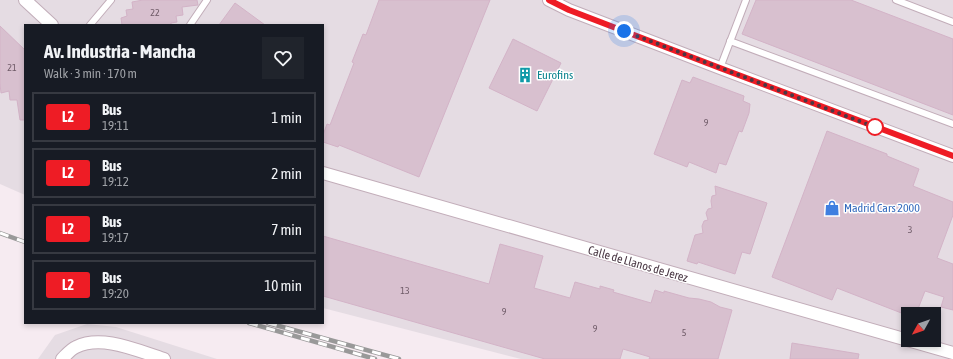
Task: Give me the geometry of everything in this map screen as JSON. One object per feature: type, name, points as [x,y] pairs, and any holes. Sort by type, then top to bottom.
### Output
[{"type":"street","points":[[25,0],[51,24]]},
{"type":"street","points":[[549,0],[569,10],[953,156]]},
{"type":"street","name":"Calle de Llanos de Jerez","points":[[324,173],[953,353]]},
{"type":"street","points":[[62,359],[75,347],[89,343],[106,342],[164,359]]},
{"type":"lane","points":[[91,24],[110,0]]},
{"type":"lane","points":[[191,24],[207,0]]},
{"type":"lane","points":[[720,68],[746,0]]},
{"type":"lane","points":[[896,0],[953,22]]},
{"type":"lane","points":[[730,41],[953,124]]},
{"type":"shaded area","points":[[0,0],[953,0],[953,359],[521,359],[324,308],[324,24],[24,24],[24,195],[0,184]]},
{"type":"shaded area","points":[[87,324],[116,327],[217,359],[38,359],[55,335]]},
{"type":"building","points":[[143,0],[197,0],[198,5],[182,7],[183,15],[176,16],[177,22],[171,24],[122,24],[121,18],[127,16],[126,10],[133,9],[132,2]]},
{"type":"building","points":[[379,0],[490,0],[419,177],[339,145],[338,147],[324,142],[324,132],[327,124],[330,125],[354,63],[352,62],[363,34],[366,35]]},
{"type":"building","points":[[756,0],[851,0],[953,39],[953,115],[742,34]]},
{"type":"building","points":[[235,3],[264,24],[220,24]]},
{"type":"building","points":[[0,26],[24,49],[24,120],[20,120],[17,100],[10,100],[9,91],[1,93]]},
{"type":"building","name":"Eurofins","points":[[513,39],[561,63],[537,111],[489,88]]},
{"type":"building","points":[[693,77],[744,96],[743,101],[750,104],[749,113],[742,132],[739,131],[726,165],[719,163],[716,173],[689,162],[687,167],[654,154],[682,80],[690,83]]},
{"type":"building","points":[[827,131],[887,154],[887,156],[919,169],[913,186],[953,202],[953,215],[937,258],[953,264],[953,310],[941,307],[944,297],[925,291],[919,307],[901,307],[901,313],[837,288],[832,300],[772,277]]},
{"type":"building","points":[[715,186],[767,203],[750,254],[742,252],[735,274],[698,262],[697,264],[687,261],[695,235],[703,233],[702,226],[704,221],[708,220],[706,213],[708,209],[712,208],[712,196],[716,195]]},
{"type":"building","points":[[324,236],[489,284],[500,244],[543,256],[534,288],[570,298],[575,282],[600,289],[600,286],[614,290],[613,292],[651,303],[655,290],[664,293],[664,291],[711,302],[720,307],[732,310],[718,359],[649,359],[650,357],[623,349],[620,359],[545,359],[324,296]]},
{"type":"building","points":[[792,343],[859,354],[858,359],[790,359]]},
{"type":"railway","points":[[0,233],[24,242]]},
{"type":"railway","points":[[252,324],[375,359]]},
{"type":"railway","points":[[272,324],[399,359]]},
{"type":"bus line","name":"L2","points":[[549,0],[569,10],[953,156]]},
{"type":"place","name":"Eurofins","points":[[525,75]]},
{"type":"place","name":"Madrid Cars 2000","points":[[832,208]]},
{"type":"route","points":[[624,31],[880,129],[875,127]]}]
